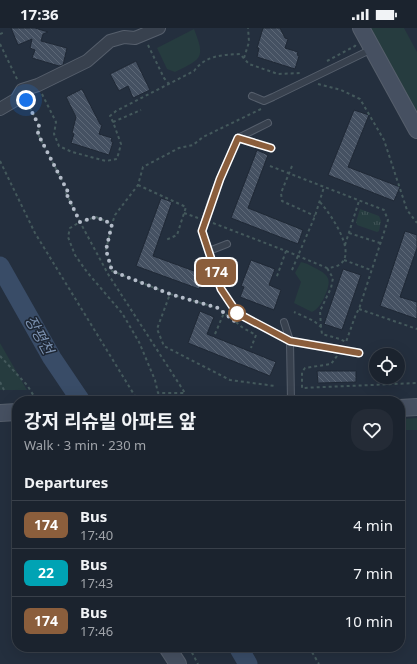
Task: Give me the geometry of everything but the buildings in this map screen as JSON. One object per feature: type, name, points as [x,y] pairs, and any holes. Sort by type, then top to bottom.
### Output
[{"type":"street","points":[[0,109],[19,94],[87,61],[110,41],[124,37],[135,38],[159,28]]},
{"type":"street","points":[[360,34],[372,49],[417,130]]},
{"type":"street","points":[[405,408],[417,407]]},
{"type":"street","points":[[0,413],[12,413]]},
{"type":"street","points":[[170,652],[178,664]]},
{"type":"lane","points":[[252,96],[264,101],[372,49]]},
{"type":"lane","points":[[268,123],[238,138],[220,179],[202,231],[221,289],[237,313],[290,341],[359,353]]},
{"type":"lane","points":[[238,138],[271,148]]},
{"type":"lane","points":[[209,251],[227,244]]},
{"type":"lane","points":[[284,322],[290,341],[291,396]]},
{"type":"path","points":[[244,58],[249,42],[248,28]]},
{"type":"path","points":[[0,34],[5,32]]},
{"type":"path","points":[[143,34],[164,78],[169,84]]},
{"type":"path","points":[[325,62],[355,46],[360,34]]},
{"type":"path","points":[[0,44],[19,94],[19,103],[26,100],[39,126],[39,136],[68,192],[66,193],[80,222],[108,274],[185,393],[158,393],[155,380],[139,342],[122,313],[87,272],[75,255],[68,237],[70,228],[80,222],[96,217],[112,224]]},
{"type":"path","points":[[38,85],[56,122],[54,134],[59,146],[72,152],[106,161],[118,159],[121,144],[110,116],[116,111],[194,71],[198,66],[216,56],[240,54],[250,64],[278,74],[300,74],[306,71]]},
{"type":"path","points":[[312,86],[318,84],[341,90],[360,99],[384,140],[407,210],[417,223]]},
{"type":"path","points":[[251,348],[256,335],[243,328],[218,308],[170,294],[112,271],[106,250],[115,215],[138,185],[143,166],[179,148],[194,145],[203,137],[263,108]]},
{"type":"path","points":[[113,122],[141,110]]},
{"type":"path","points":[[0,161],[35,233],[135,396]]},
{"type":"path","points":[[270,166],[384,210],[388,220],[359,309],[346,342],[322,334],[320,311],[331,288],[333,278],[327,268]]},
{"type":"path","points":[[292,166],[281,193],[282,201],[315,216]]},
{"type":"path","points":[[138,185],[186,207],[178,235],[166,240]]},
{"type":"path","points":[[292,270],[315,216],[324,187]]},
{"type":"path","points":[[213,223],[327,268],[334,268],[344,260],[346,251],[343,236],[328,210],[319,201]]},
{"type":"path","points":[[345,245],[359,201]]},
{"type":"path","points":[[184,213],[198,218]]},
{"type":"path","points":[[349,233],[380,243]]},
{"type":"path","points":[[276,279],[286,251]]},
{"type":"path","points":[[344,260],[371,270]]},
{"type":"path","points":[[170,294],[157,329],[164,346],[230,380],[275,386]]},
{"type":"path","points":[[359,309],[417,329]]},
{"type":"path","points":[[294,312],[314,321],[321,327]]},
{"type":"path","points":[[215,334],[224,313]]},
{"type":"path","points":[[337,353],[337,357],[332,364],[305,368],[302,372],[302,388],[417,383]]},
{"type":"path","points":[[0,356],[27,385],[34,396]]},
{"type":"path","points":[[0,382],[4,390]]},
{"type":"path","points":[[192,652],[198,664]]},
{"type":"path","points":[[312,652],[319,664]]},
{"type":"green space","points":[[370,28],[404,28],[417,52],[417,114]]},
{"type":"green space","points":[[194,29],[200,47],[199,57],[196,61],[175,72],[167,69],[157,48]]},
{"type":"green space","points":[[360,209],[379,216],[381,221],[379,231],[377,232],[357,225],[356,222]]},
{"type":"green space","points":[[301,262],[308,264],[325,274],[329,284],[323,300],[318,308],[312,312],[294,303],[301,282],[295,273]]},
{"type":"green space","points":[[0,343],[27,390],[0,390]]},
{"type":"green space","points":[[417,418],[417,430],[405,430],[405,419]]},
{"type":"waterway","name":"장평천","points":[[0,266],[52,358],[78,396]]},
{"type":"waterway","name":"장평천","points":[[241,652],[248,664]]},
{"type":"bus line","name":"174","points":[[271,148],[238,138],[211,202],[202,231],[221,289],[237,313],[290,341],[359,353]]},
{"type":"route","points":[[26,100],[39,126],[39,136],[68,192],[66,193],[80,222],[96,217],[112,224],[106,250],[112,271],[170,294],[218,308],[234,321],[237,313]]}]
